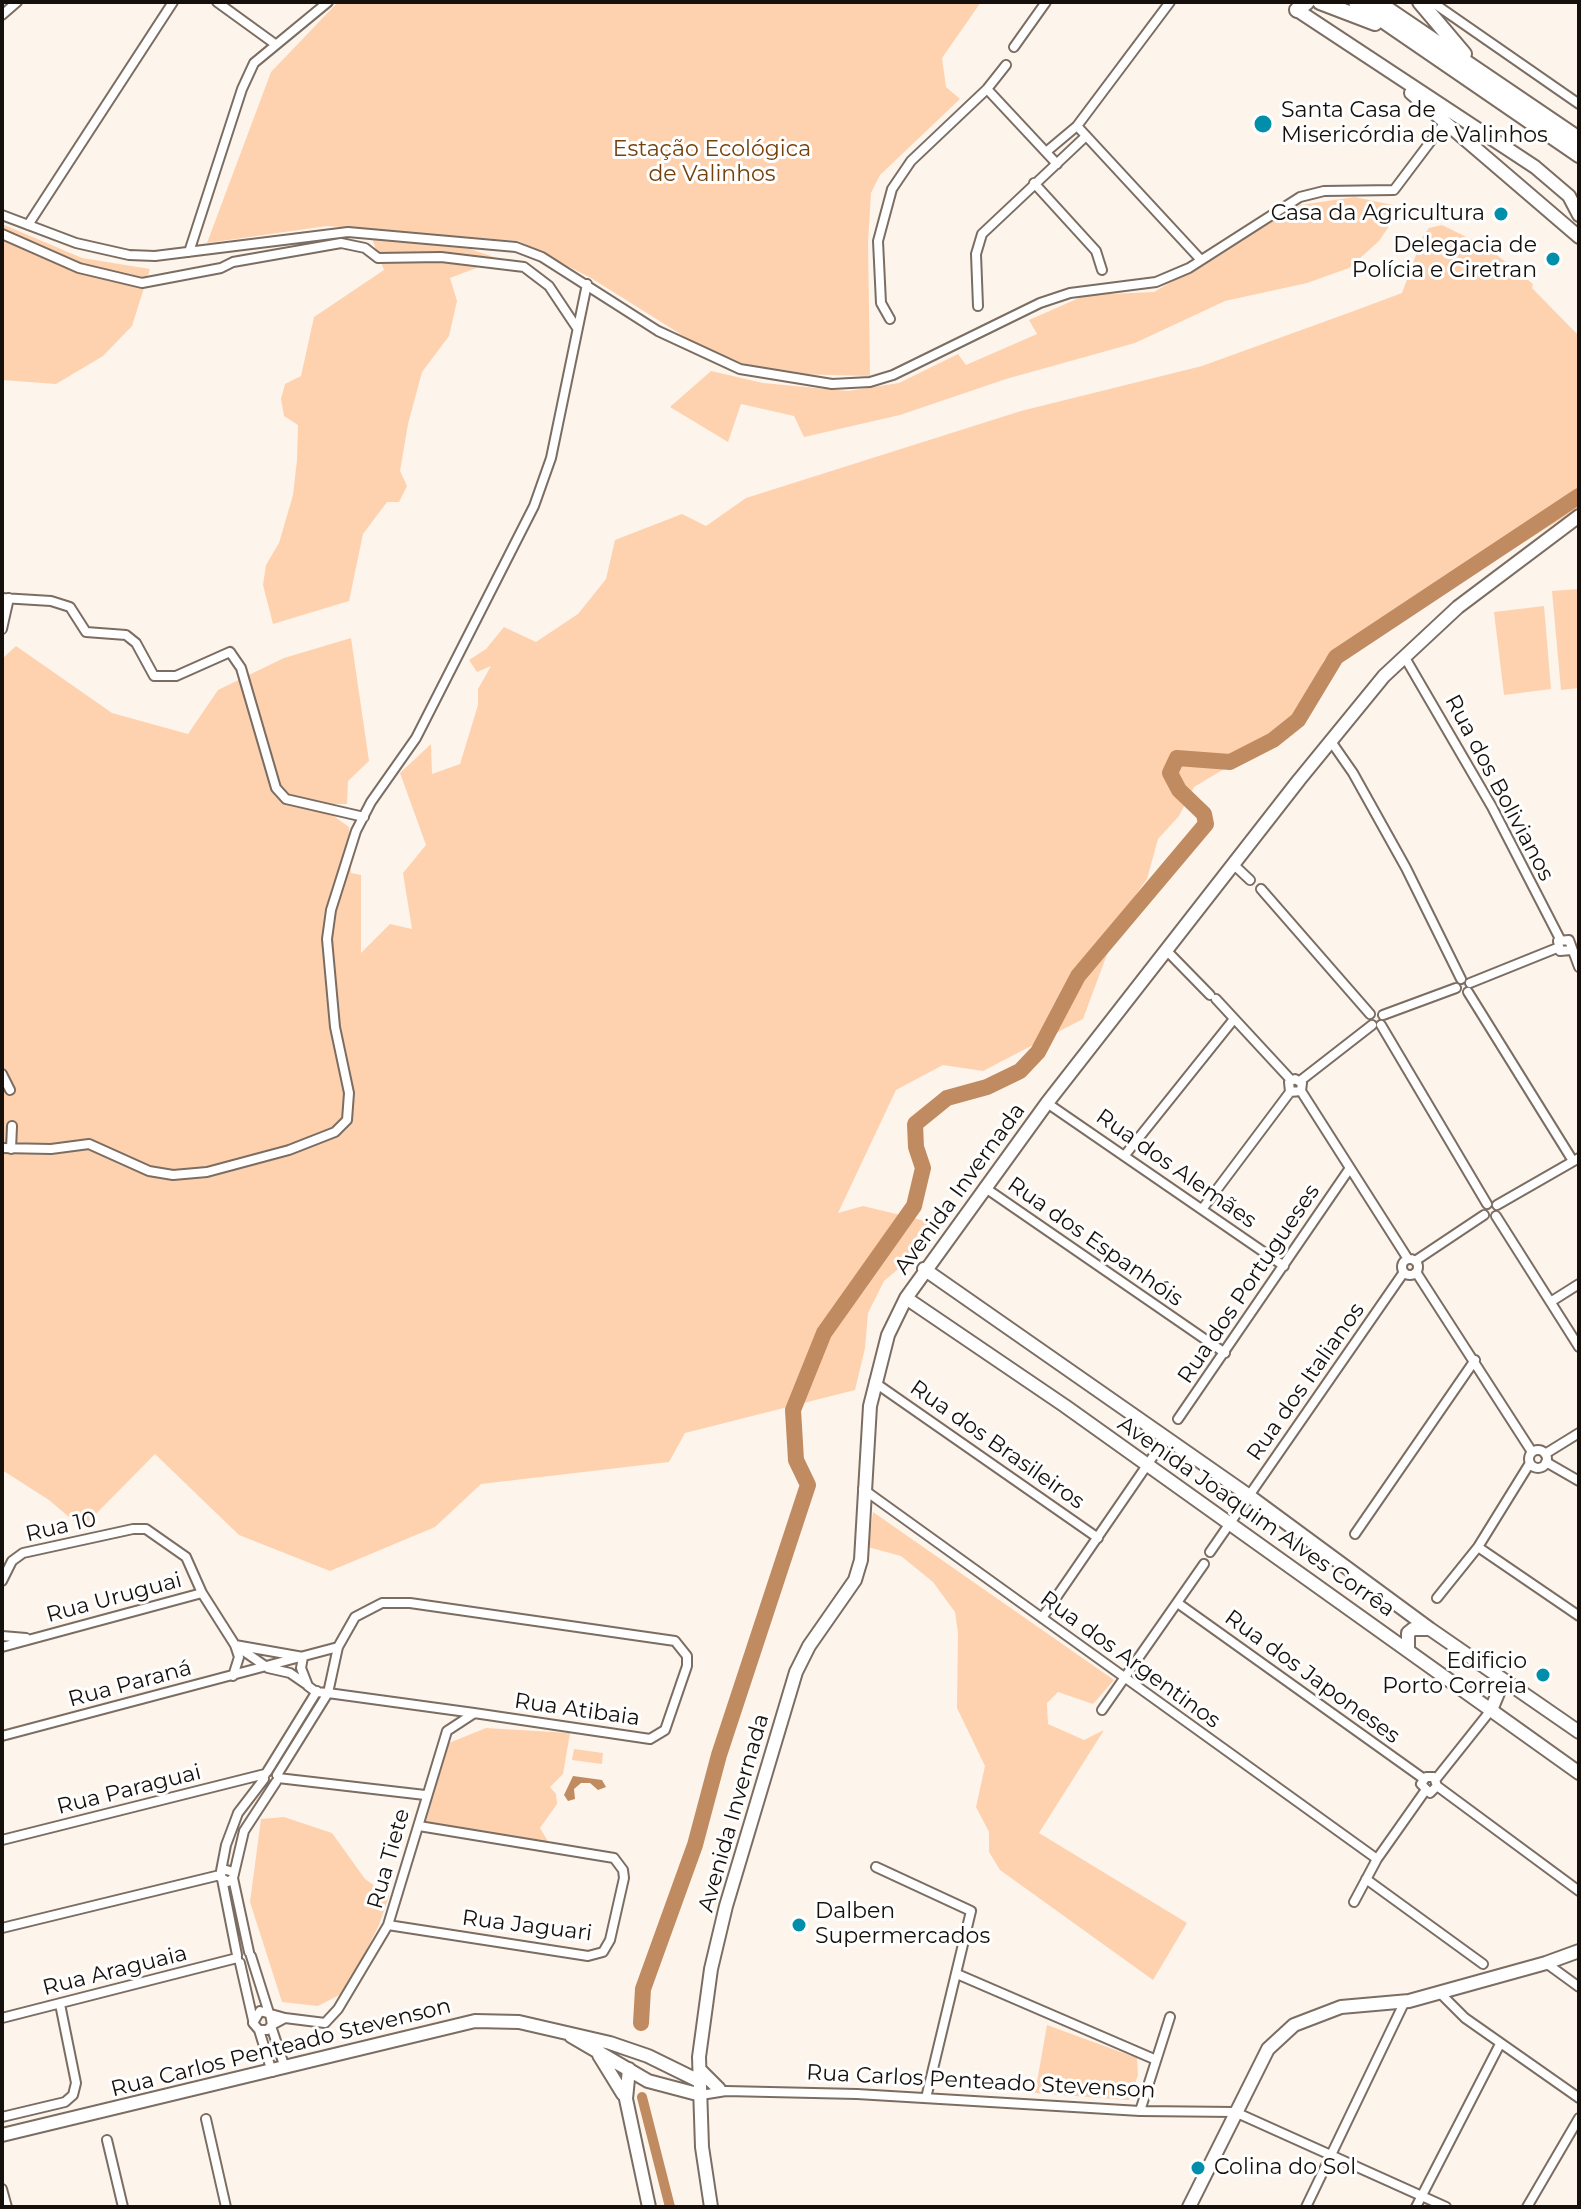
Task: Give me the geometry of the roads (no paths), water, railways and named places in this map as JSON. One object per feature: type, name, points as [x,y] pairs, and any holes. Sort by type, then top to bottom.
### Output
[{"type":"main road","points":[[1320,2],[1400,32]]},
{"type":"main road","points":[[1356,2],[1579,155]]},
{"type":"main road","points":[[1377,2],[1578,139]]},
{"type":"main road","points":[[1420,2],[1483,75]]},
{"type":"main road","points":[[1297,4],[1398,79],[1579,237]]},
{"type":"main road","points":[[1398,79],[1484,131],[1574,200],[1579,215]]},
{"type":"main road","points":[[1446,121],[1465,120]]},
{"type":"main road","points":[[1484,131],[1479,139],[1484,153]]},
{"type":"main road","points":[[1551,211],[1570,210],[1574,200]]},
{"type":"main road","name":"Avenida Invernada","points":[[711,2207],[702,2147],[700,2076],[708,1983],[726,1906],[796,1672],[809,1646],[855,1580],[861,1560],[863,1489],[874,1382],[888,1335],[906,1298],[924,1269],[1047,1103],[1330,740],[1404,656],[1458,607],[1579,516]]},
{"type":"main road","name":"Avenida Joaquim Alves Corrêa","points":[[924,1269],[1248,1495],[1430,1629],[1579,1732]]},
{"type":"main road","name":"Avenida Joaquim Alves Corrêa","points":[[906,1298],[1231,1523],[1579,1773]]},
{"type":"main road","points":[[1408,1649],[1407,1638],[1413,1629],[1430,1629]]},
{"type":"main road","points":[[1491,1710],[1503,1681]]},
{"type":"main road","points":[[1189,2207],[1268,2049],[1294,2025],[1341,2007],[1405,2001],[1546,1963],[1579,1951]]},
{"type":"main road","name":"Rua Carlos Penteado Stevenson","points":[[2,2135],[475,2021],[502,2020],[610,2043],[648,2056],[677,2071],[700,2076]]},
{"type":"main road","name":"Rua Carlos Penteado Stevenson","points":[[571,2036],[597,2053],[669,2089],[700,2076]]},
{"type":"main road","points":[[597,2053],[626,2099]]},
{"type":"main road","points":[[648,2056],[629,2069],[626,2099],[649,2207]]},
{"type":"main road","points":[[677,2071],[690,2068],[721,2091],[701,2113]]},
{"type":"street","points":[[2,15],[17,2]]},
{"type":"street","points":[[28,225],[173,2]]},
{"type":"street","points":[[217,2],[275,44]]},
{"type":"street","points":[[189,252],[242,89],[254,63],[328,2]]},
{"type":"street","points":[[1014,47],[1046,2]]},
{"type":"street","points":[[1046,152],[1077,126],[1170,2]]},
{"type":"street","points":[[1432,2],[1579,104]]},
{"type":"street","points":[[890,319],[881,303],[878,241],[892,189],[911,161],[987,89],[1006,65]]},
{"type":"street","points":[[987,89],[1057,164]]},
{"type":"street","points":[[2,215],[76,243],[129,255],[189,252],[348,232],[516,247],[542,257],[658,331],[740,369],[832,384],[870,382],[893,375],[1040,303],[1070,293],[1156,282],[1201,260],[1300,197],[1324,191],[1389,192],[1397,188],[1446,121]]},
{"type":"street","points":[[1077,126],[1201,260]]},
{"type":"street","points":[[978,306],[978,243],[989,226],[1085,137]]},
{"type":"street","points":[[1034,183],[1096,251],[1102,270]]},
{"type":"street","points":[[2,234],[79,268],[142,283],[221,268],[233,262],[341,243],[365,248],[378,258],[441,257],[524,267],[549,286],[577,329]]},
{"type":"street","points":[[12,1126],[6,1149],[51,1149],[89,1144],[149,1171],[173,1175],[207,1172],[289,1150],[343,1126],[347,1120],[349,1093],[335,1027],[328,931],[356,831],[416,738],[534,506],[551,458],[587,284]]},
{"type":"street","points":[[2,629],[6,598],[51,601],[70,607],[86,632],[126,635],[136,643],[154,676],[176,676],[230,652],[241,668],[276,788],[286,799],[364,817]]},
{"type":"street","name":"Rua dos Bolivianos","points":[[1404,656],[1485,794],[1558,944]]},
{"type":"street","points":[[1330,740],[1353,773],[1406,868],[1466,984],[1576,1160],[1492,1204],[1484,1215],[1412,1260]]},
{"type":"street","points":[[1233,864],[1250,880]]},
{"type":"street","points":[[1261,889],[1370,1014],[1377,1011],[1379,1022],[1579,1347]]},
{"type":"street","points":[[1203,1208],[1297,1084],[1379,1022],[1558,944],[1564,953],[1574,945],[1579,967]]},
{"type":"street","points":[[1167,951],[1297,1084],[1532,1452],[1579,1481]]},
{"type":"street","points":[[1125,1155],[1234,1019]]},
{"type":"street","points":[[2,1074],[10,1090]]},
{"type":"street","name":"Rua dos Alemães","points":[[1047,1103],[1284,1266]]},
{"type":"street","name":"Rua dos Portugueses","points":[[1178,1419],[1350,1168]]},
{"type":"street","name":"Rua dos Espanhóis","points":[[984,1187],[1225,1353]]},
{"type":"street","points":[[1484,1215],[1496,1216]]},
{"type":"street","name":"Rua dos Italianos","points":[[1210,1552],[1404,1272],[1403,1264],[1412,1260]]},
{"type":"street","points":[[1404,1272],[1416,1272]]},
{"type":"street","points":[[1552,1301],[1579,1284]]},
{"type":"street","points":[[1355,1534],[1475,1360]]},
{"type":"street","name":"Rua dos Brasileiros","points":[[874,1382],[1098,1538]]},
{"type":"street","points":[[1530,1463],[1537,1467],[1579,1433]]},
{"type":"street","points":[[1042,1618],[1165,1439]]},
{"type":"street","points":[[1437,1598],[1478,1547],[1530,1463],[1532,1452]]},
{"type":"street","name":"Rua dos Argentinos","points":[[863,1489],[1377,1859]]},
{"type":"street","name":"Rua 10","points":[[3,1576],[23,1553],[133,1529],[146,1529],[179,1549],[196,1575],[202,1593]]},
{"type":"street","points":[[1478,1547],[1579,1616]]},
{"type":"street","points":[[1102,1710],[1179,1604],[1204,1564]]},
{"type":"street","points":[[202,1593],[235,1645],[239,1657],[233,1676]]},
{"type":"street","name":"Rua Uruguai","points":[[2,1647],[202,1593]]},
{"type":"street","name":"Rua Atibaia","points":[[312,1689],[657,1737],[665,1730],[687,1666],[687,1656],[675,1641],[410,1603],[382,1603],[355,1617],[338,1647]]},
{"type":"street","name":"Rua dos Japoneses","points":[[1179,1604],[1424,1779]]},
{"type":"street","name":"Rua Uruguai","points":[[2,1636],[35,1638]]},
{"type":"street","points":[[235,1645],[303,1657],[301,1668],[312,1689]]},
{"type":"street","points":[[235,1645],[268,1668],[290,1673],[312,1689]]},
{"type":"street","points":[[278,2070],[270,2014],[235,1900],[233,1875],[244,1831],[328,1693],[338,1647]]},
{"type":"street","name":"Rua Paraná","points":[[2,1736],[338,1647]]},
{"type":"street","points":[[278,2070],[253,2020],[221,1875],[226,1845],[238,1813],[265,1775],[312,1689],[329,1679]]},
{"type":"street","points":[[1425,1791],[1432,1792],[1491,1710]]},
{"type":"street","name":"Rua Tiete","points":[[270,2014],[325,2023],[338,2009],[388,1925],[419,1826],[425,1795],[447,1731],[474,1713]]},
{"type":"street","points":[[265,1775],[270,1784],[277,1778],[425,1795]]},
{"type":"street","name":"Rua Paraguai","points":[[2,1840],[265,1775]]},
{"type":"street","points":[[1354,1902],[1377,1859],[1425,1791],[1424,1779],[1436,1783],[1579,1891]]},
{"type":"street","name":"Rua Jaguari","points":[[388,1925],[588,1956],[603,1952],[610,1940],[624,1878],[623,1870],[614,1858],[419,1826]]},
{"type":"street","points":[[876,1867],[971,1911],[926,2098]]},
{"type":"street","points":[[2,1928],[221,1875],[227,1868],[233,1875]]},
{"type":"street","points":[[1366,1879],[1483,1964]]},
{"type":"street","name":"Rua Araguaia","points":[[2,2018],[238,1959],[243,1951],[250,1954]]},
{"type":"street","points":[[1546,1963],[1579,1987]]},
{"type":"street","points":[[957,1974],[1154,2059]]},
{"type":"street","points":[[1439,1992],[1465,2018],[1579,2098]]},
{"type":"street","points":[[1306,2207],[1405,2001]]},
{"type":"street","points":[[2,2117],[65,2102],[73,2095],[76,2083],[60,2004]]},
{"type":"street","points":[[253,2020],[257,2013],[270,2014]]},
{"type":"street","points":[[1140,2111],[1154,2059],[1170,2017]]},
{"type":"street","points":[[259,2030],[285,2018]]},
{"type":"street","points":[[1416,2207],[1500,2044]]},
{"type":"street","name":"Rua Carlos Penteado Stevenson","points":[[700,2076],[721,2091],[926,2098],[1140,2111],[1235,2112]]},
{"type":"street","points":[[1235,2112],[1446,2207]]},
{"type":"street","points":[[1527,2207],[1579,2118]]},
{"type":"street","points":[[206,2119],[226,2207]]},
{"type":"street","points":[[107,2140],[123,2207]]},
{"type":"street","points":[[2,2189],[7,2207]]},
{"type":"waterway","points":[[641,2023],[643,1989],[695,1845],[719,1755],[808,1485],[796,1460],[793,1410],[824,1333],[914,1206],[923,1168],[916,1147],[915,1124],[947,1098],[987,1087],[1020,1071],[1038,1052],[1078,976],[1206,824],[1204,814],[1179,790],[1170,773],[1177,758],[1230,762],[1273,740],[1298,720],[1336,657],[1579,496]]},
{"type":"waterway","points":[[642,2097],[670,2207]]},
{"type":"place","name":"Santa Casa de Misericórdia de Valinhos","points":[[1263,124]]},
{"type":"place","name":"Casa da Agricultura","points":[[1501,214]]},
{"type":"place","name":"Delegacia de Polícia e Ciretran","points":[[1553,259]]},
{"type":"place","name":"Edificio Porto Correia","points":[[1543,1675]]},
{"type":"place","name":"Dalben Supermercados","points":[[799,1925]]},
{"type":"place","name":"Colina do Sol","points":[[1198,2168]]},
{"type":"park label","name":"Estação Ecológica de Valinhos","points":[[712,162]]}]
